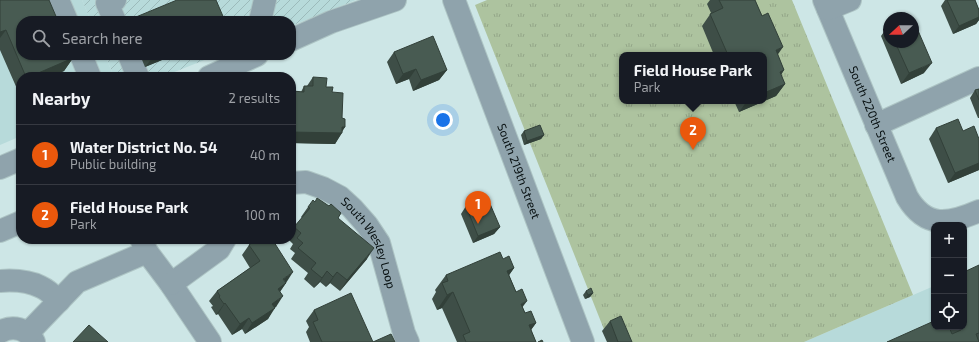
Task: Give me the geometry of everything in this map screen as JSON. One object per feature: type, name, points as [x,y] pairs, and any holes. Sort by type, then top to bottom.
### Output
[{"type":"street","points":[[58,0],[65,16]]},
{"type":"street","points":[[113,16],[107,3],[115,0]]},
{"type":"street","points":[[261,16],[265,0]]},
{"type":"street","points":[[296,38],[331,22],[396,0]]},
{"type":"street","name":"South 219th Street","points":[[454,0],[583,342]]},
{"type":"street","points":[[826,5],[850,0]]},
{"type":"street","name":"South 220th Street","points":[[826,5],[876,125],[907,197],[912,205],[920,214],[931,219],[941,221],[957,219],[979,211]]},
{"type":"street","points":[[83,60],[88,72]]},
{"type":"street","points":[[131,60],[136,72]]},
{"type":"street","points":[[220,72],[246,60]]},
{"type":"street","points":[[876,125],[979,78]]},
{"type":"street","points":[[0,168],[16,161]]},
{"type":"street","name":"South Wesley Loop","points":[[296,183],[306,182],[323,188],[340,197],[367,225],[379,244],[404,333],[408,342]]},
{"type":"street","points":[[0,231],[16,224]]},
{"type":"street","points":[[171,284],[219,250],[222,244]]},
{"type":"street","points":[[0,332],[13,328],[21,329],[31,337],[59,301],[77,282],[144,246],[210,342]]},
{"type":"street","points":[[0,281],[9,280],[24,282],[42,287],[59,301]]},
{"type":"shaded area","points":[[0,0],[82,0],[89,16],[16,16],[16,60],[107,60],[112,72],[16,72],[16,138],[0,145]]},
{"type":"shaded area","points":[[82,0],[356,0],[296,24],[296,16],[89,16]]},
{"type":"shaded area","points":[[107,60],[204,60],[174,72],[112,72]]},
{"type":"shaded area","points":[[931,287],[931,330],[967,330],[979,342],[804,342]]},
{"type":"green space","points":[[487,0],[792,0],[913,295],[804,342],[609,342],[475,5]]},
{"type":"building","points":[[0,0],[49,0],[56,16],[16,16],[16,54],[6,30],[0,32]]},
{"type":"building","points":[[177,0],[216,0],[223,16],[138,16]]},
{"type":"building","points":[[719,0],[755,0],[762,16],[768,13],[783,47],[776,50],[784,70],[780,72],[785,84],[767,92],[767,52],[727,52],[710,14],[723,8]]},
{"type":"building","points":[[947,0],[975,0],[979,10],[979,17],[959,26]]},
{"type":"building","points":[[919,33],[932,63],[909,73],[898,48],[919,48]]},
{"type":"building","points":[[433,36],[447,70],[421,80],[416,69],[403,74],[394,52]]},
{"type":"building","points":[[19,60],[68,60],[41,72],[24,72]]},
{"type":"building","points":[[313,77],[327,78],[326,87],[333,87],[332,92],[343,93],[342,118],[345,119],[345,127],[342,127],[342,133],[296,132],[296,91],[304,92],[304,86],[313,86]]},
{"type":"building","points":[[979,89],[979,100],[975,90]]},
{"type":"building","points":[[958,119],[963,131],[974,126],[979,139],[979,163],[955,173],[936,128]]},
{"type":"building","points":[[540,125],[544,135],[527,141],[524,131]]},
{"type":"building","points":[[487,197],[500,227],[478,236],[466,206]]},
{"type":"building","points":[[317,198],[329,206],[331,204],[341,213],[338,218],[374,248],[347,280],[337,272],[333,277],[327,271],[322,278],[311,269],[316,263],[298,248],[303,243],[297,238],[301,233],[296,229],[296,225],[310,208],[308,207],[313,200],[315,202]]},
{"type":"building","points":[[275,244],[293,272],[283,279],[286,283],[278,289],[283,296],[272,304],[275,308],[252,323],[249,318],[240,324],[219,297],[220,296],[217,291],[260,261],[249,245]]},
{"type":"building","points":[[500,252],[503,259],[509,256],[514,268],[507,271],[516,292],[522,289],[527,301],[521,304],[525,313],[531,311],[536,323],[529,325],[536,342],[466,342],[463,335],[470,332],[453,292],[447,295],[442,283],[448,281],[446,275]]},
{"type":"building","points":[[979,265],[979,333],[976,334],[979,342],[887,342],[931,322],[931,330],[950,330],[952,334],[961,330],[967,330],[967,271]]},
{"type":"building","points":[[591,288],[593,293],[588,295],[586,291]]},
{"type":"building","points":[[351,293],[373,342],[322,342],[313,322],[318,320],[314,310]]},
{"type":"building","points":[[621,316],[632,342],[618,342],[610,321]]},
{"type":"building","points":[[89,325],[108,342],[73,342]]},
{"type":"building","points":[[391,334],[395,342],[373,342]]},
{"type":"place","name":"Field House Park","points":[[693,150]]},
{"type":"place","name":"Water District No. 54","points":[[478,224]]}]
